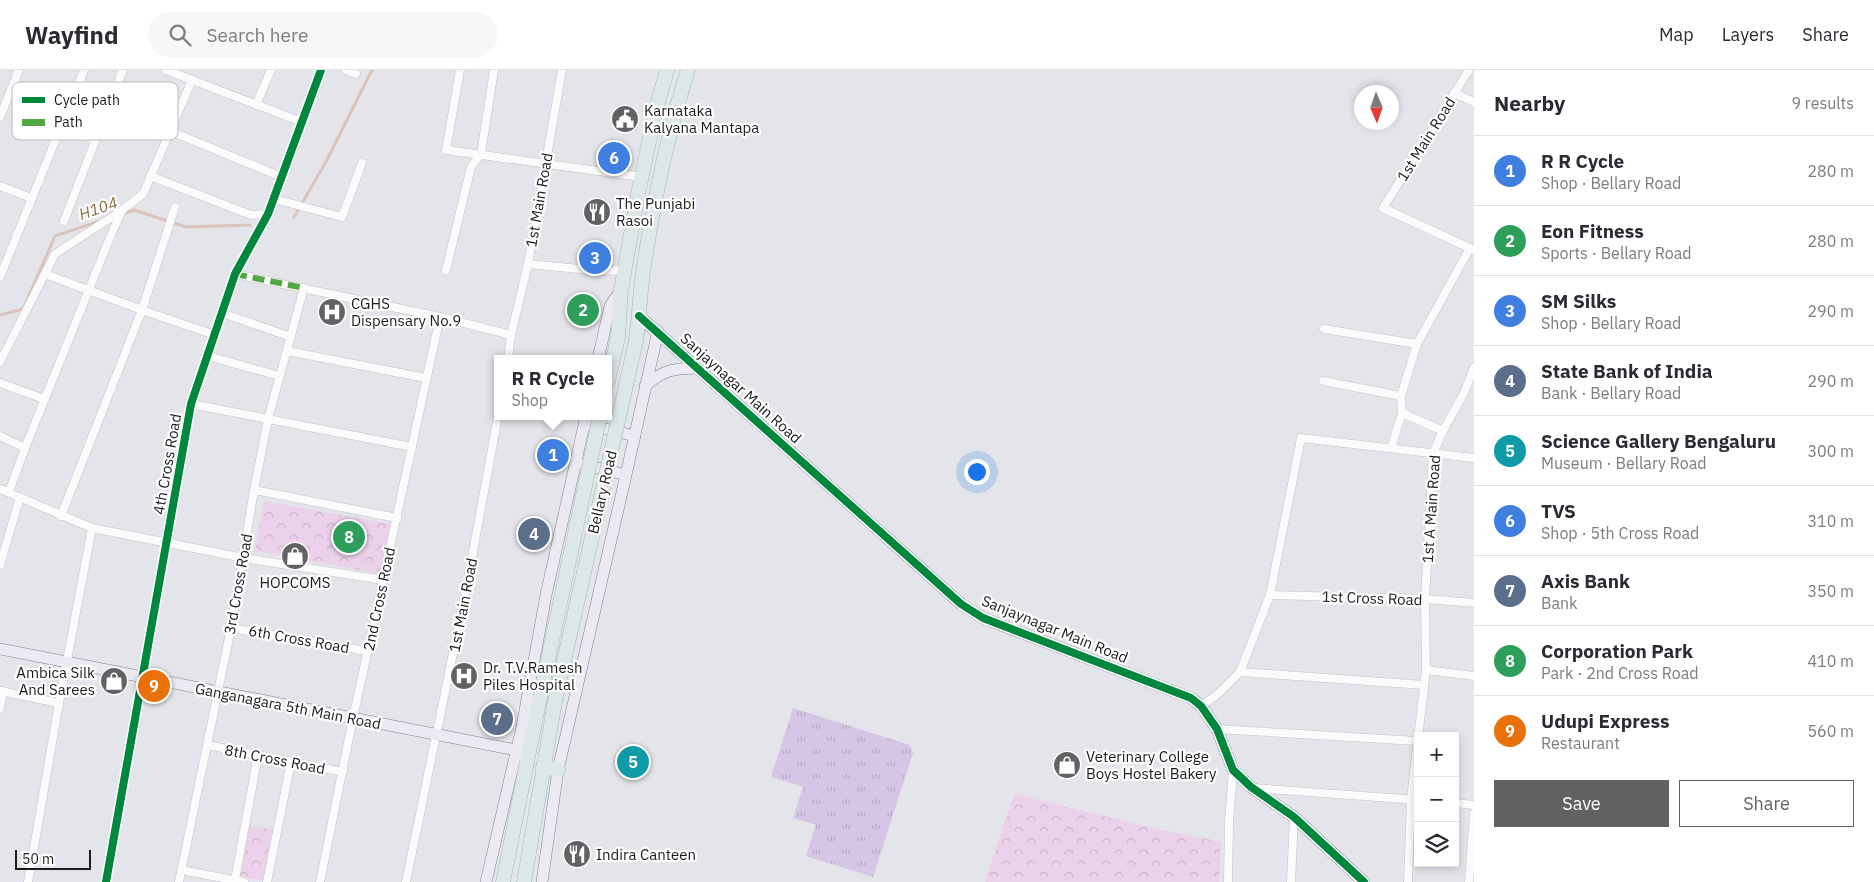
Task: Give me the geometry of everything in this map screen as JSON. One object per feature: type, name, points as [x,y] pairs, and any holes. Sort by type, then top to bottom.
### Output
[{"type":"highway","points":[[612,364],[618,338],[624,270],[641,177],[654,113],[667,70]]},
{"type":"highway","name":"Bellary Road","points":[[524,882],[555,701],[636,341],[643,273],[656,197],[674,115],[688,70]]},
{"type":"highway","name":"Bellary Road","points":[[503,882],[522,754],[540,696],[599,420]]},
{"type":"highway","points":[[543,767],[558,770]]},
{"type":"street","points":[[14,82],[19,70]]},
{"type":"street","points":[[79,82],[84,70]]},
{"type":"street","points":[[118,82],[123,70]]},
{"type":"street","points":[[166,70],[302,122]]},
{"type":"street","points":[[256,105],[271,70]]},
{"type":"street","name":"4th Cross Road","points":[[106,882],[191,404],[235,274],[268,214],[321,70]]},
{"type":"street","points":[[346,70],[356,74]]},
{"type":"street","points":[[460,70],[446,150],[641,177]]},
{"type":"street","points":[[446,270],[471,167],[481,154],[494,70]]},
{"type":"street","name":"1st Main Road","points":[[510,355],[511,335],[528,264],[562,70]]},
{"type":"street","name":"1st Main Road","points":[[1469,70],[1384,208],[1472,249]]},
{"type":"street","points":[[178,112],[192,80]]},
{"type":"street","points":[[0,118],[12,88]]},
{"type":"street","points":[[1454,94],[1474,102]]},
{"type":"street","points":[[178,134],[282,177]]},
{"type":"street","points":[[0,277],[55,140]]},
{"type":"street","points":[[64,221],[96,140]]},
{"type":"street","points":[[0,362],[55,254],[121,213],[143,194],[166,140]]},
{"type":"street","points":[[274,199],[342,217],[362,163]]},
{"type":"street","points":[[150,176],[251,215],[268,214]]},
{"type":"street","points":[[0,186],[31,198]]},
{"type":"street","points":[[61,516],[142,310],[175,207]]},
{"type":"street","points":[[9,492],[44,399],[121,213]]},
{"type":"street","points":[[1391,448],[1402,413],[1401,396],[1417,344],[1472,249]]},
{"type":"street","points":[[528,264],[600,271],[624,270]]},
{"type":"street","points":[[45,274],[142,310],[215,334]]},
{"type":"street","points":[[235,274],[440,317],[511,335]]},
{"type":"street","name":"3rd Cross Road","points":[[179,882],[231,628],[268,418],[304,288]]},
{"type":"street","points":[[599,355],[610,306],[621,290]]},
{"type":"street","points":[[222,313],[291,337]]},
{"type":"street","name":"Sanjaynagar Main Road","points":[[639,316],[961,604],[983,618],[1192,698],[1216,729],[1233,770],[1251,788],[1294,817],[1364,882]]},
{"type":"street","name":"2nd Cross Road","points":[[320,882],[353,718],[440,317]]},
{"type":"street","points":[[632,435],[645,386],[655,329]]},
{"type":"street","points":[[542,882],[558,770],[626,475],[632,435],[655,329]]},
{"type":"street","points":[[1324,329],[1417,344]]},
{"type":"street","points":[[287,351],[426,378]]},
{"type":"street","points":[[208,356],[279,376]]},
{"type":"street","points":[[645,386],[663,372],[672,369],[697,368]]},
{"type":"street","name":"1st A Main Road","points":[[1425,599],[1433,454],[1443,431],[1464,393],[1473,370]]},
{"type":"street","points":[[1323,381],[1401,396]]},
{"type":"street","points":[[0,382],[44,399]]},
{"type":"street","points":[[191,404],[412,447]]},
{"type":"street","points":[[1402,413],[1443,431]]},
{"type":"street","name":"1st Main Road","points":[[406,882],[466,590],[497,420]]},
{"type":"street","points":[[486,882],[522,754],[546,595],[586,420],[632,435]]},
{"type":"street","points":[[0,436],[25,448]]},
{"type":"street","points":[[1200,706],[1218,694],[1240,672],[1270,595],[1301,438],[1474,458]]},
{"type":"street","points":[[575,463],[626,475]]},
{"type":"street","points":[[0,489],[92,528],[244,558],[384,580]]},
{"type":"street","points":[[254,490],[397,518]]},
{"type":"street","points":[[0,565],[20,497]]},
{"type":"street","points":[[28,882],[92,528]]},
{"type":"street","name":"1st Cross Road","points":[[1270,595],[1425,599],[1474,603]]},
{"type":"street","points":[[1418,732],[1426,670],[1425,599]]},
{"type":"street","name":"6th Cross Road","points":[[231,628],[368,651]]},
{"type":"street","name":"Ganganagara 5th Main Road","points":[[0,649],[436,734],[522,754]]},
{"type":"street","points":[[1426,670],[1474,676]]},
{"type":"street","points":[[1240,672],[1424,685]]},
{"type":"street","points":[[0,708],[2,691],[59,703]]},
{"type":"street","points":[[1216,729],[1414,740]]},
{"type":"street","name":"8th Cross Road","points":[[207,745],[343,772]]},
{"type":"street","points":[[235,880],[258,755]]},
{"type":"street","points":[[267,882],[291,762]]},
{"type":"street","points":[[1228,882],[1229,822],[1233,770]]},
{"type":"street","points":[[1251,788],[1414,799],[1408,882]]},
{"type":"street","points":[[1459,803],[1474,805]]},
{"type":"street","points":[[1469,882],[1474,813]]},
{"type":"street","points":[[1291,882],[1294,817]]},
{"type":"street","points":[[181,870],[244,882]]},
{"type":"street","points":[[1402,882],[1408,872]]},
{"type":"green space","points":[[264,501],[391,524],[382,574],[255,551]]},
{"type":"green space","points":[[793,708],[910,745],[913,753],[873,877],[806,856],[816,825],[793,818],[803,787],[771,777]]},
{"type":"green space","points":[[1014,794],[1144,826],[1221,842],[1219,882],[985,882]]},
{"type":"green space","points":[[248,825],[274,830],[264,881],[238,876]]},
{"type":"waterway","name":"H104","points":[[294,217],[327,160],[372,70]]},
{"type":"waterway","name":"H104","points":[[122,214],[134,210],[186,227],[250,225]]},
{"type":"waterway","name":"H104","points":[[0,315],[23,309],[55,236],[100,221]]},
{"type":"marked path","points":[[235,274],[304,288]]},
{"type":"cycle path","points":[[106,882],[191,404],[235,274],[268,214],[321,70]]},
{"type":"cycle path","points":[[639,316],[961,604],[983,618],[1191,698],[1201,706],[1217,729],[1233,770],[1251,787],[1294,817],[1364,882]]},
{"type":"place","name":"Karnataka Kalyana Mantapa","points":[[625,119]]},
{"type":"place","name":"TVS","points":[[614,158]]},
{"type":"place","name":"The Punjabi Rasoi","points":[[597,212]]},
{"type":"place","name":"SM Silks","points":[[595,258]]},
{"type":"place","name":"Eon Fitness","points":[[583,310]]},
{"type":"place","name":"CGHS Dispensary No.9","points":[[332,312]]},
{"type":"place","name":"R R Cycle","points":[[553,455]]},
{"type":"place","name":"State Bank of India","points":[[534,534]]},
{"type":"place","name":"Corporation Park","points":[[349,537]]},
{"type":"place","name":"HOPCOMS","points":[[295,556]]},
{"type":"place","name":"Dr. T.V.Ramesh Piles Hospital","points":[[464,676]]},
{"type":"place","name":"Ambica Silk And Sarees","points":[[114,681]]},
{"type":"place","name":"Udupi Express","points":[[154,686]]},
{"type":"place","name":"Axis Bank","points":[[497,719]]},
{"type":"place","name":"Science Gallery Bengaluru","points":[[633,762]]},
{"type":"place","name":"Veterinary College Boys Hostel Bakery","points":[[1067,765]]},
{"type":"place","name":"Indira Canteen","points":[[577,854]]}]
